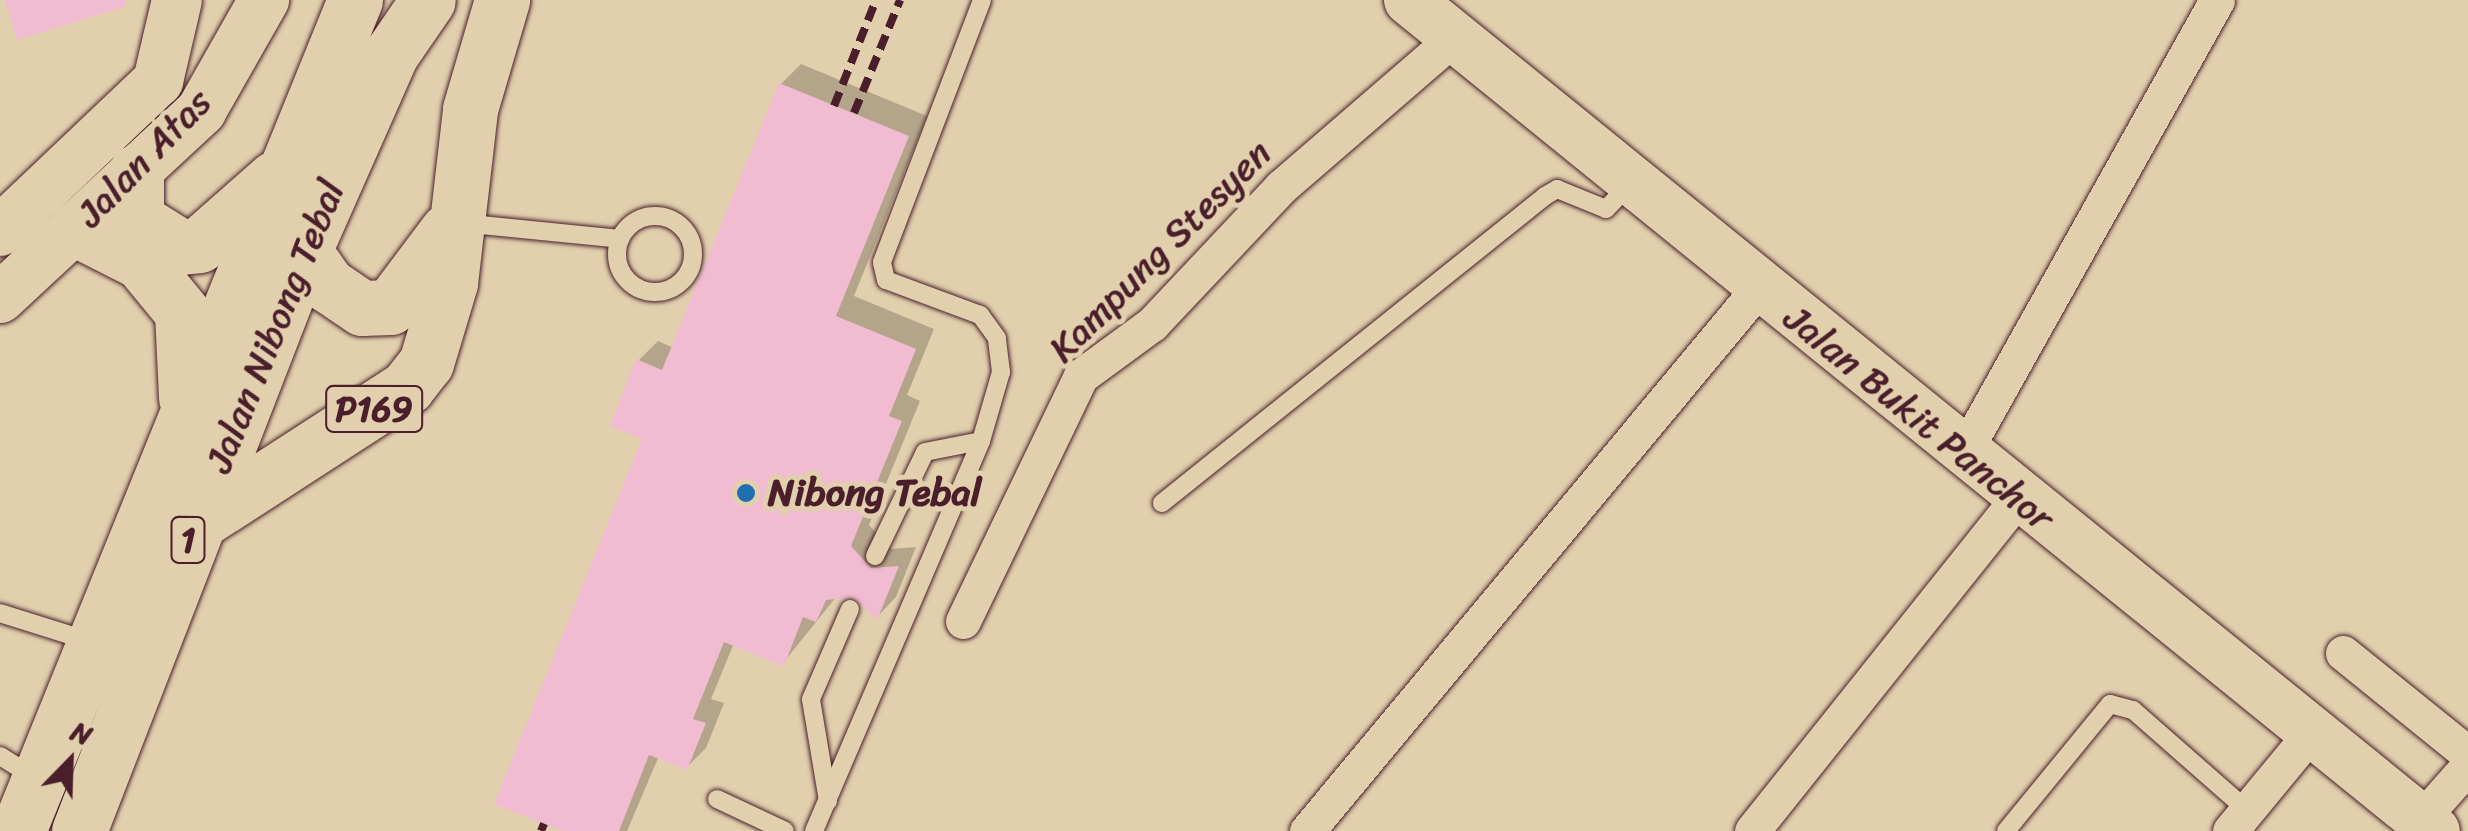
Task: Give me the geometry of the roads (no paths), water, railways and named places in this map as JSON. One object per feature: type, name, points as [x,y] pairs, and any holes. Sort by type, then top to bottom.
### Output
[{"type":"highway","name":"Jalan Nibong Tebal","points":[[18,831],[20,768],[97,644],[183,440],[281,173],[355,0]]},
{"type":"highway","name":"Jalan Nibong Tebal","points":[[79,831],[194,525],[304,250],[391,54],[428,0]]},
{"type":"highway","name":"P169","points":[[194,525],[407,387],[426,363],[450,284],[450,222],[502,0]]},
{"type":"highway","points":[[136,172],[136,219],[162,244],[181,247],[199,245],[281,173]]},
{"type":"highway","points":[[304,250],[351,300],[390,307],[436,257],[450,222]]},
{"type":"highway","points":[[76,229],[142,262],[182,312],[183,440]]},
{"type":"main road","name":"Jalan Atas","points":[[0,231],[158,81],[177,0]]},
{"type":"main road","name":"Jalan Atas","points":[[0,298],[201,110],[264,0]]},
{"type":"main road","name":"Jalan Bukit Panchor","points":[[1408,0],[1450,41],[2428,825]]},
{"type":"street","points":[[1963,454],[2217,0]]},
{"type":"street","name":"Kampung Stesyen","points":[[963,621],[1082,376],[1152,324],[1281,188],[1450,41]]},
{"type":"street","points":[[1307,831],[1758,289]]},
{"type":"street","points":[[1752,831],[2018,498]]},
{"type":"street","points":[[2343,652],[2468,754]]},
{"type":"street","points":[[2239,820],[2310,734]]},
{"type":"street","points":[[2428,825],[2468,766]]},
{"type":"lane","points":[[814,831],[981,441],[1001,372],[997,338],[980,314],[886,280],[882,262],[982,0]]},
{"type":"lane","points":[[1162,503],[1545,196],[1557,189],[1606,209],[1629,185]]},
{"type":"lane","points":[[663,217],[686,230],[691,268],[673,288],[648,291],[619,266],[620,240],[638,220],[663,217]]},
{"type":"lane","points":[[450,222],[620,240]]},
{"type":"lane","points":[[875,556],[925,452],[981,441]]},
{"type":"lane","points":[[828,802],[811,699],[850,609]]},
{"type":"lane","points":[[0,613],[97,644]]},
{"type":"lane","points":[[2006,831],[2110,704],[2133,710],[2239,820]]},
{"type":"lane","points":[[716,799],[785,831]]},
{"type":"railway","points":[[834,106],[876,0]]},
{"type":"railway","points":[[854,113],[900,0]]},
{"type":"railway","points":[[541,831],[544,824]]},
{"type":"place","name":"Nibong Tebal","points":[[746,493]]}]
